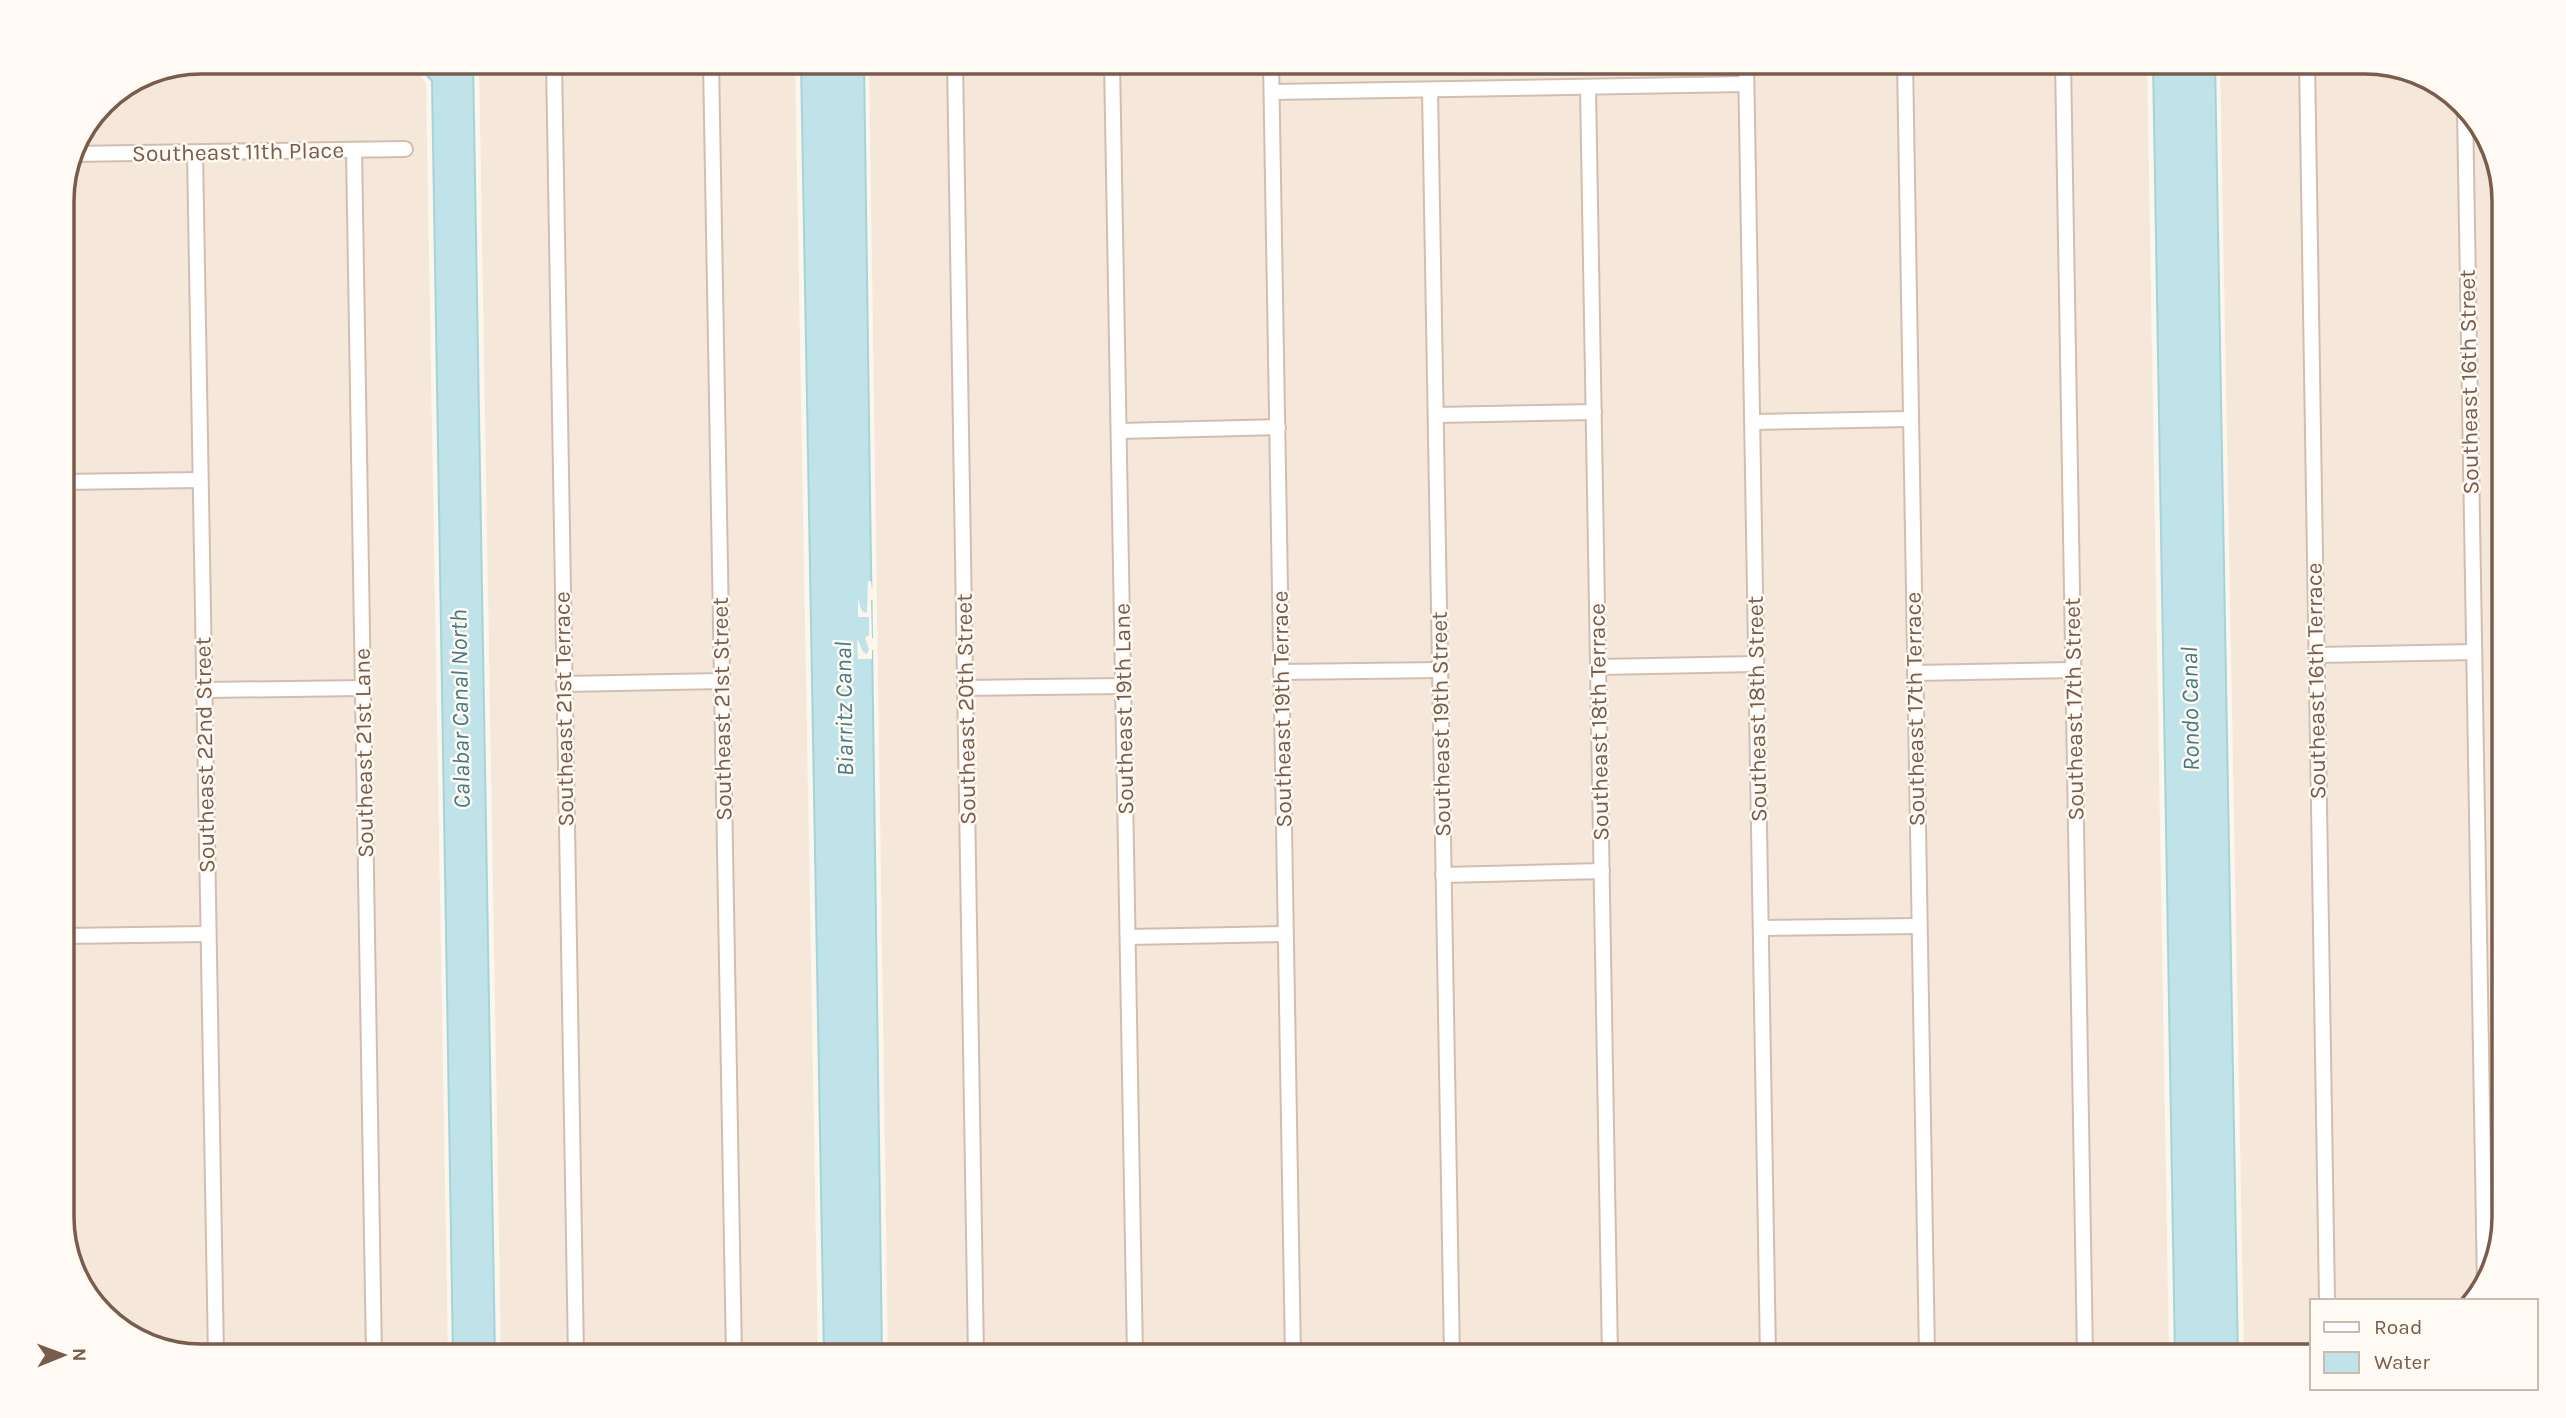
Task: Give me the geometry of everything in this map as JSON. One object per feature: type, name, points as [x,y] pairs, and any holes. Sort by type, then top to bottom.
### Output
[{"type":"street","name":"Southeast 21st Terrace","points":[[554,74],[576,1344]]},
{"type":"street","name":"Southeast 21st Street","points":[[711,74],[734,1344]]},
{"type":"street","name":"Southeast 20th Street","points":[[955,74],[976,1344]]},
{"type":"street","name":"Southeast 19th Lane","points":[[1112,74],[1135,1344]]},
{"type":"street","name":"Southeast 19th Terrace","points":[[1271,74],[1293,1344]]},
{"type":"street","name":"Southeast 18th Street","points":[[1746,74],[1768,1344]]},
{"type":"street","name":"Southeast 17th Terrace","points":[[1905,74],[1927,1344]]},
{"type":"street","name":"Southeast 17th Street","points":[[2063,74],[2085,1344]]},
{"type":"street","name":"Southeast 16th Terrace","points":[[2307,74],[2327,1299]]},
{"type":"street","points":[[1272,92],[1746,84]]},
{"type":"street","name":"Southeast 18th Terrace","points":[[1588,88],[1610,1344]]},
{"type":"street","name":"Southeast 19th Street","points":[[1430,90],[1452,1344]]},
{"type":"street","name":"Southeast 16th Street","points":[[2465,122],[2485,1261]]},
{"type":"street","name":"Southeast 11th Place","points":[[82,154],[405,149]]},
{"type":"street","name":"Southeast 21st Lane","points":[[354,150],[374,1344]]},
{"type":"street","name":"Southeast 22nd Street","points":[[195,153],[216,1344]]},
{"type":"street","points":[[1436,415],[1594,412]]},
{"type":"street","points":[[1753,422],[1910,419]]},
{"type":"street","points":[[1119,431],[1278,427]]},
{"type":"street","points":[[74,482],[200,480]]},
{"type":"street","points":[[2316,654],[2474,652]]},
{"type":"street","points":[[1599,667],[1756,664]]},
{"type":"street","points":[[1282,673],[1440,670]]},
{"type":"street","points":[[1914,673],[2073,670]]},
{"type":"street","points":[[564,684],[722,681]]},
{"type":"street","points":[[965,688],[1123,686]]},
{"type":"street","points":[[205,690],[363,688]]},
{"type":"street","points":[[1443,874],[1602,871]]},
{"type":"street","points":[[1761,928],[1919,926]]},
{"type":"street","points":[[74,936],[208,934]]},
{"type":"street","points":[[1128,937],[1286,934]]},
{"type":"shaded area","points":[[404,74],[421,76],[426,84],[448,1344],[201,1344],[160,1338],[130,1323],[105,1301],[87,1274],[76,1242],[74,192],[83,152],[95,130],[111,111],[144,87],[182,75]]},
{"type":"shaded area","points":[[479,74],[795,74],[818,1344],[501,1344]]},
{"type":"shaded area","points":[[869,74],[2147,74],[2169,1344],[888,1344]]},
{"type":"shaded area","points":[[2220,74],[2382,75],[2422,87],[2449,105],[2461,117],[2471,130],[2486,160],[2492,192],[2491,1234],[2486,1258],[2479,1274],[2463,1299],[2310,1299],[2310,1344],[2244,1344]]},
{"type":"water","name":"Calabar Canal North","points":[[426,74],[473,74],[495,1344],[453,1344],[432,81]]},
{"type":"water","name":"Biarritz Canal","points":[[801,74],[864,74],[882,1344],[824,1344]]},
{"type":"water","name":"Rondo Canal","points":[[2153,74],[2215,74],[2238,1344],[2175,1344]]},
{"type":"pier","points":[[868,581],[871,581],[872,589],[875,589],[875,600],[871,600],[875,650],[872,650],[872,659],[858,659],[857,638],[863,652],[867,654],[869,649],[865,638],[869,635],[869,617],[858,617],[858,599],[862,611],[867,613]]}]
